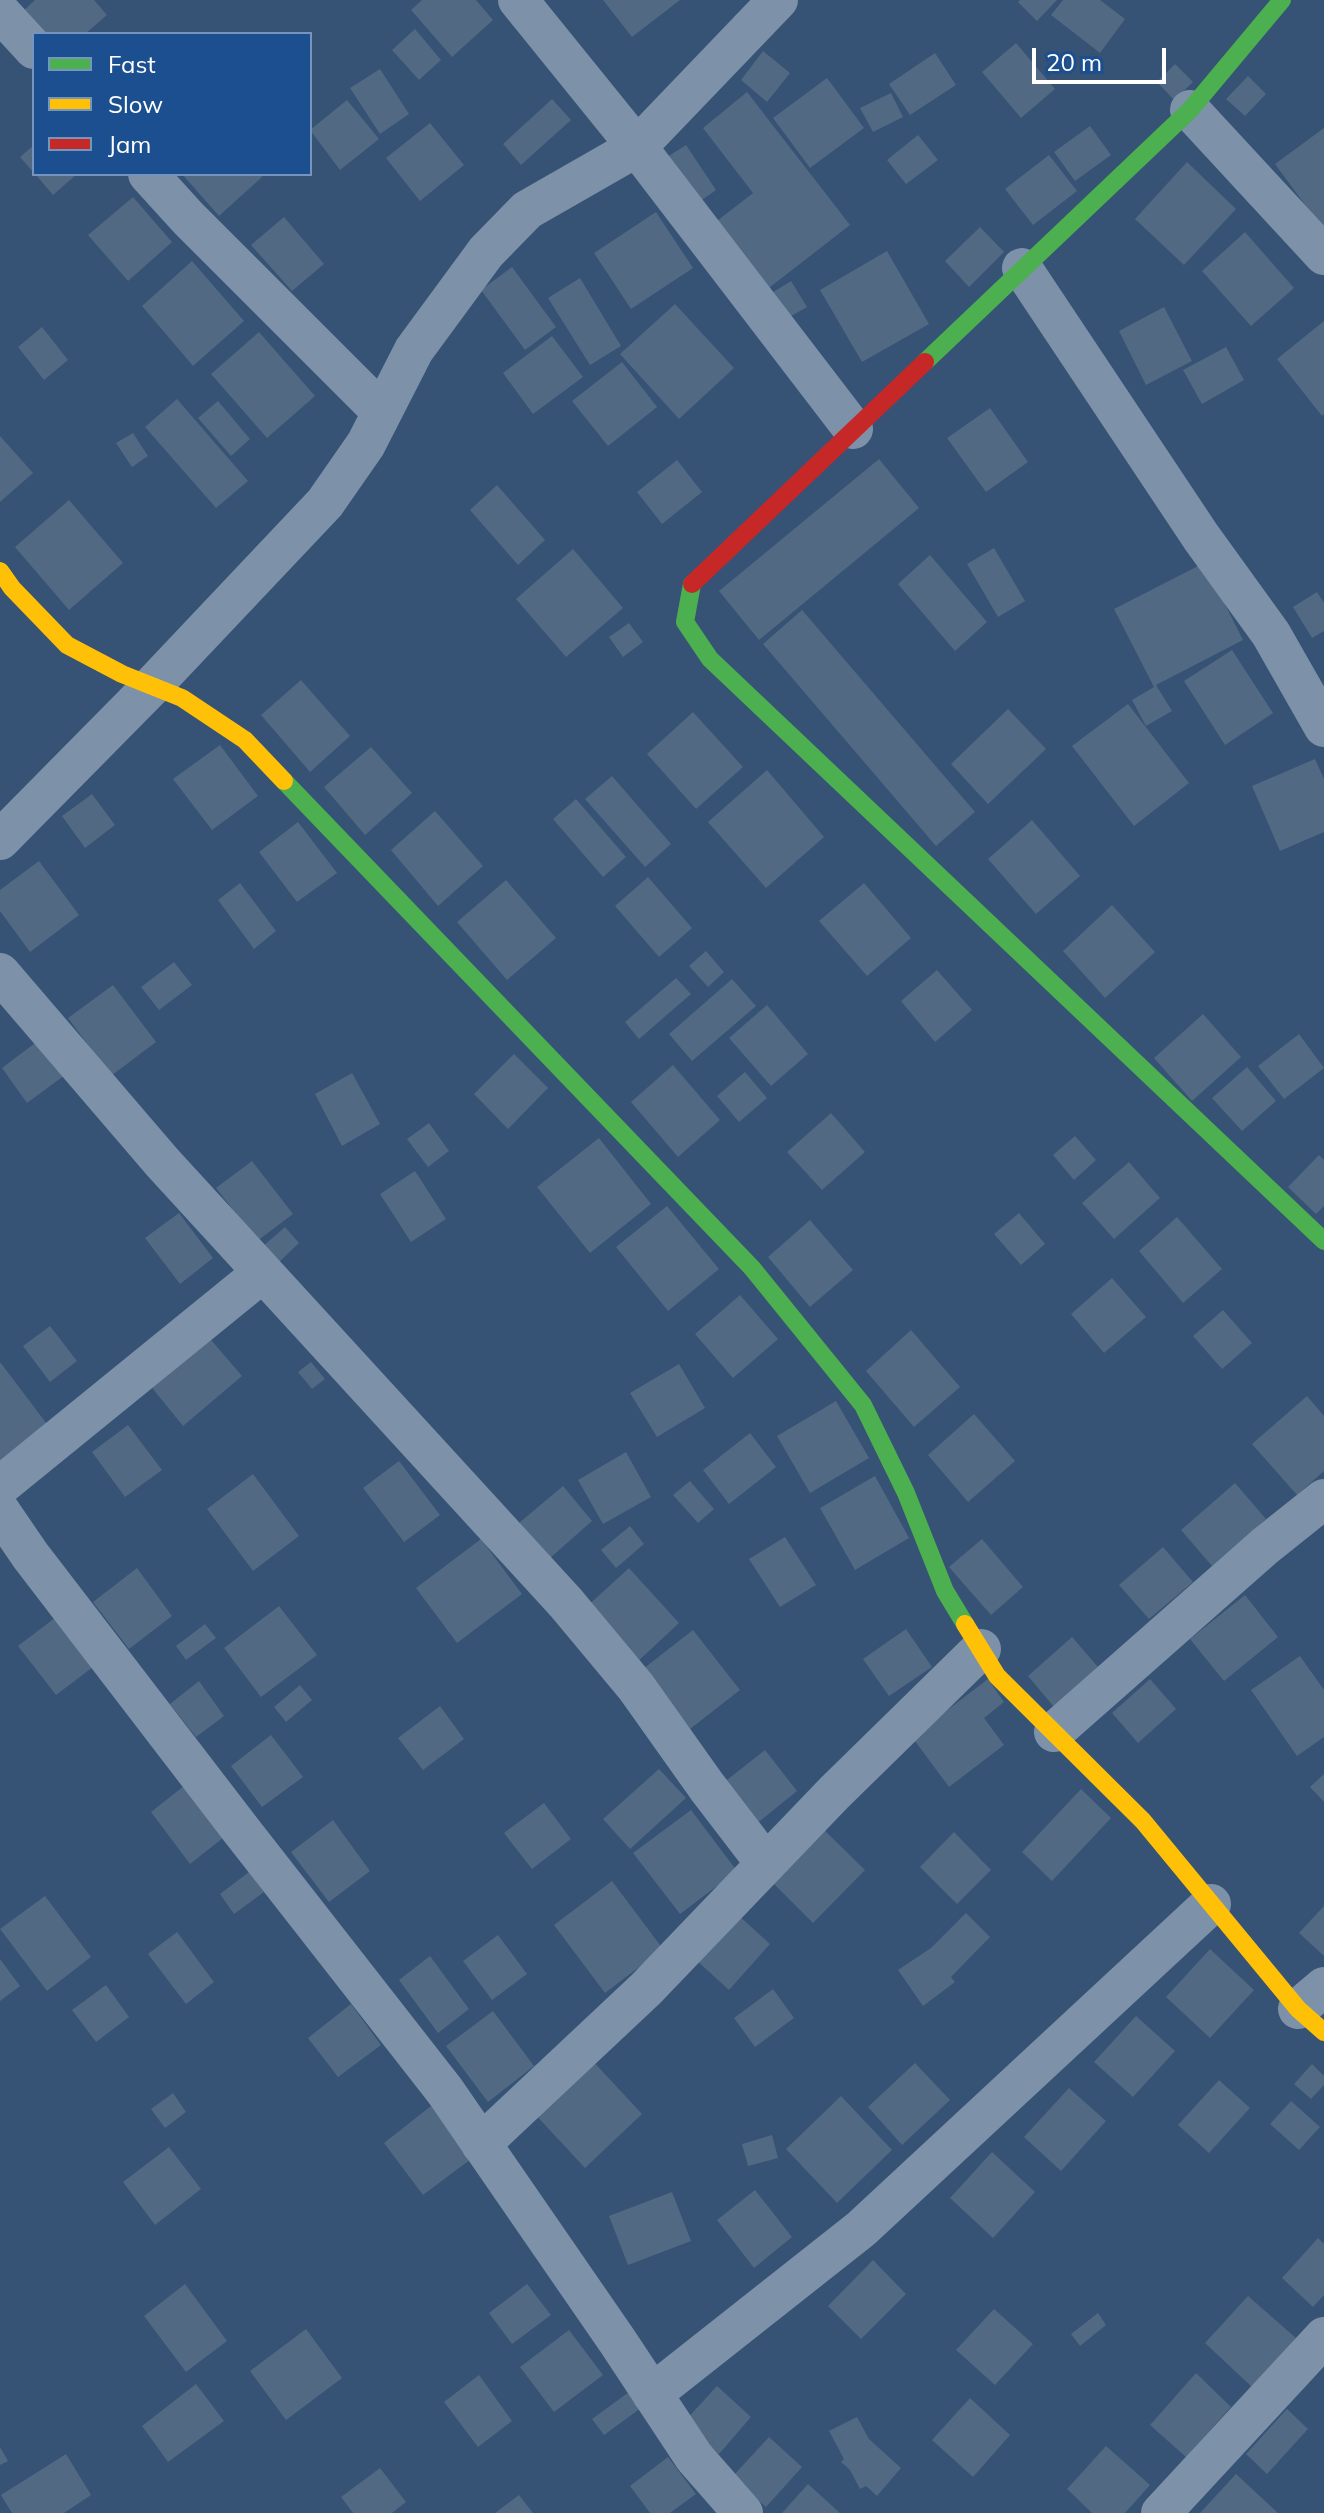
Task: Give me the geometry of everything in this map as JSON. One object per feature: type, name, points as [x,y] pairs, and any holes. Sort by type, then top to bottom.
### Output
[{"type":"street","points":[[518,0],[637,147],[853,429]]},
{"type":"street","points":[[0,840],[152,686],[325,503],[366,444],[414,350],[486,252],[527,210],[637,147],[778,0]]},
{"type":"street","points":[[1282,0],[1190,110],[690,586],[685,622],[710,659],[1324,1241]]},
{"type":"street","points":[[0,12],[32,47]]},
{"type":"street","points":[[1190,110],[1324,255]]},
{"type":"street","points":[[150,176],[382,412]]},
{"type":"street","points":[[1022,268],[1201,537],[1271,634],[1324,727]]},
{"type":"street","points":[[0,571],[12,588],[67,645],[122,674],[182,698],[245,740],[752,1268],[863,1405],[906,1493],[945,1591],[997,1676],[1143,1821],[1211,1904],[1315,2009]]},
{"type":"street","points":[[0,973],[162,1162],[566,1603],[636,1687],[766,1864]]},
{"type":"street","points":[[0,1486],[262,1273]]},
{"type":"street","points":[[1054,1732],[1265,1546],[1324,1499]]},
{"type":"street","points":[[0,1511],[30,1555],[212,1793],[445,2091],[694,2457],[743,2513]]},
{"type":"street","points":[[481,2144],[646,1989],[834,1793],[981,1649]]},
{"type":"street","points":[[652,2394],[861,2229],[1211,1904]]},
{"type":"street","points":[[1161,2513],[1322,2343]]},
{"type":"building","points":[[35,0],[94,0],[107,15],[87,32],[39,32],[22,12]]},
{"type":"building","points":[[422,0],[476,0],[493,20],[452,57],[411,10]]},
{"type":"building","points":[[603,0],[680,0],[632,37]]},
{"type":"building","points":[[1057,0],[1037,21],[1018,2]]},
{"type":"building","points":[[1063,0],[1100,0],[1125,19],[1100,53],[1051,15]]},
{"type":"building","points":[[415,29],[441,60],[419,80],[392,50]]},
{"type":"building","points":[[1016,43],[1055,89],[1021,118],[982,72]]},
{"type":"building","points":[[763,51],[790,73],[767,102],[741,80]]},
{"type":"building","points":[[935,53],[956,85],[910,115],[889,84]]},
{"type":"building","points":[[1175,64],[1193,82],[1174,100],[1157,82]]},
{"type":"building","points":[[380,69],[409,114],[380,134],[350,88]]},
{"type":"building","points":[[1248,76],[1266,94],[1245,116],[1226,99]]},
{"type":"building","points":[[827,78],[864,128],[810,168],[773,118]]},
{"type":"building","points":[[747,92],[850,225],[765,291],[713,224],[753,193],[703,128]]},
{"type":"building","points":[[891,93],[903,117],[873,132],[860,108]]},
{"type":"building","points":[[552,99],[571,120],[521,165],[503,144]]},
{"type":"building","points":[[347,100],[379,139],[340,170],[312,128]]},
{"type":"building","points":[[430,123],[464,165],[420,201],[386,158]]},
{"type":"building","points":[[1090,126],[1111,155],[1075,181],[1054,152]]},
{"type":"building","points":[[1324,128],[1324,226],[1322,228],[1275,164]]},
{"type":"building","points":[[918,135],[938,160],[906,184],[887,160]]},
{"type":"building","points":[[686,145],[716,190],[695,205],[664,159]]},
{"type":"building","points":[[32,147],[32,171],[20,157]]},
{"type":"building","points":[[1049,155],[1077,191],[1033,225],[1005,189]]},
{"type":"building","points":[[1187,162],[1236,209],[1184,265],[1135,219]]},
{"type":"building","points":[[37,176],[75,176],[53,195]]},
{"type":"building","points":[[184,176],[261,176],[262,177],[219,216]]},
{"type":"building","points":[[133,197],[172,242],[128,281],[88,235]]},
{"type":"building","points":[[656,212],[693,268],[631,309],[594,253]]},
{"type":"building","points":[[284,217],[324,264],[292,291],[251,245]]},
{"type":"building","points":[[980,227],[1004,252],[969,287],[945,261]]},
{"type":"building","points":[[1245,232],[1294,288],[1251,326],[1202,271]]},
{"type":"building","points":[[887,251],[929,324],[862,362],[820,290]]},
{"type":"building","points":[[192,261],[244,321],[193,366],[142,306]]},
{"type":"building","points":[[512,267],[556,327],[525,350],[481,290]]},
{"type":"building","points":[[580,278],[621,346],[590,365],[548,298]]},
{"type":"building","points":[[791,281],[807,307],[786,319],[770,294]]},
{"type":"building","points":[[675,304],[734,368],[679,419],[620,354]]},
{"type":"building","points":[[1164,307],[1192,361],[1146,385],[1119,331]]},
{"type":"building","points":[[1324,321],[1324,414],[1322,416],[1277,359]]},
{"type":"building","points":[[42,327],[68,360],[44,380],[18,347]]},
{"type":"building","points":[[259,332],[315,396],[267,438],[211,374]]},
{"type":"building","points":[[552,336],[583,377],[533,414],[503,373]]},
{"type":"building","points":[[1226,347],[1244,380],[1202,404],[1183,370]]},
{"type":"building","points":[[622,362],[657,407],[608,446],[572,401]]},
{"type":"building","points":[[177,399],[248,481],[216,508],[145,427]]},
{"type":"building","points":[[218,401],[250,439],[231,456],[198,418]]},
{"type":"building","points":[[990,408],[1028,462],[986,492],[947,438]]},
{"type":"building","points":[[133,433],[148,456],[132,467],[116,443]]},
{"type":"building","points":[[0,436],[33,473],[0,502]]},
{"type":"building","points":[[879,459],[919,508],[759,640],[719,591]]},
{"type":"building","points":[[677,460],[702,492],[662,524],[637,492]]},
{"type":"building","points":[[497,485],[545,540],[518,565],[470,510]]},
{"type":"building","points":[[69,500],[123,563],[69,610],[15,547]]},
{"type":"building","points":[[994,548],[1025,601],[998,617],[967,564]]},
{"type":"building","points":[[573,549],[623,608],[566,657],[516,599]]},
{"type":"building","points":[[930,555],[987,622],[955,651],[898,584]]},
{"type":"building","points":[[1204,563],[1243,640],[1156,685],[1172,711],[1146,726],[1132,700],[1154,687],[1114,609]]},
{"type":"building","points":[[1317,592],[1324,603],[1324,631],[1312,638],[1293,607]]},
{"type":"building","points":[[802,610],[975,812],[936,846],[763,644]]},
{"type":"building","points":[[629,623],[643,642],[623,657],[609,637]]},
{"type":"building","points":[[1232,650],[1273,713],[1225,745],[1184,681]]},
{"type":"building","points":[[301,680],[350,736],[310,772],[261,715]]},
{"type":"building","points":[[1128,704],[1189,783],[1134,826],[1072,746]]},
{"type":"building","points":[[1008,709],[1046,749],[988,804],[951,764]]},
{"type":"building","points":[[693,712],[743,767],[696,809],[647,754]]},
{"type":"building","points":[[220,745],[258,796],[212,830],[173,779]]},
{"type":"building","points":[[371,747],[412,793],[365,835],[324,787]]},
{"type":"building","points":[[1315,759],[1324,779],[1324,832],[1280,851],[1252,786]]},
{"type":"building","points":[[767,770],[824,837],[766,888],[708,822]]},
{"type":"building","points":[[612,776],[671,844],[645,867],[585,799]]},
{"type":"building","points":[[92,794],[115,825],[85,848],[62,816]]},
{"type":"building","points":[[576,799],[626,857],[603,877],[553,819]]},
{"type":"building","points":[[435,811],[483,866],[438,906],[391,850]]},
{"type":"building","points":[[1032,820],[1080,876],[1036,914],[988,859]]},
{"type":"building","points":[[298,822],[337,873],[297,902],[259,852]]},
{"type":"building","points":[[39,861],[79,915],[30,952],[0,911],[0,890]]},
{"type":"building","points":[[648,877],[692,928],[659,957],[615,906]]},
{"type":"building","points":[[506,880],[556,938],[507,980],[457,922]]},
{"type":"building","points":[[240,883],[276,931],[254,949],[218,900]]},
{"type":"building","points":[[864,883],[911,938],[867,976],[819,921]]},
{"type":"building","points":[[1112,905],[1155,952],[1105,998],[1063,951]]},
{"type":"building","points":[[706,951],[724,972],[708,987],[689,966]]},
{"type":"building","points":[[174,962],[192,985],[159,1010],[141,987]]},
{"type":"building","points":[[937,970],[972,1010],[935,1042],[901,1001]]},
{"type":"building","points":[[676,978],[691,994],[639,1039],[625,1022]]},
{"type":"building","points":[[732,979],[756,1006],[692,1061],[669,1034]]},
{"type":"building","points":[[113,985],[156,1042],[111,1076],[68,1018]]},
{"type":"building","points":[[767,1005],[808,1054],[771,1086],[729,1038]]},
{"type":"building","points":[[1203,1014],[1241,1057],[1192,1101],[1154,1058]]},
{"type":"building","points":[[1299,1034],[1324,1068],[1284,1099],[1258,1066]]},
{"type":"building","points":[[39,1040],[65,1075],[27,1103],[2,1068]]},
{"type":"building","points":[[514,1054],[548,1088],[508,1129],[474,1094]]},
{"type":"building","points":[[673,1065],[720,1120],[678,1157],[631,1102]]},
{"type":"building","points":[[1247,1067],[1276,1101],[1242,1131],[1212,1098]]},
{"type":"building","points":[[745,1072],[767,1098],[739,1122],[717,1096]]},
{"type":"building","points":[[352,1073],[380,1124],[342,1146],[315,1094]]},
{"type":"building","points":[[831,1113],[865,1152],[822,1190],[787,1152]]},
{"type":"building","points":[[429,1123],[449,1151],[428,1167],[407,1139]]},
{"type":"building","points":[[1075,1136],[1096,1160],[1074,1180],[1053,1155]]},
{"type":"building","points":[[599,1138],[651,1204],[590,1253],[537,1187]]},
{"type":"building","points":[[1319,1155],[1324,1160],[1324,1206],[1316,1214],[1288,1187]]},
{"type":"building","points":[[252,1161],[293,1214],[257,1241],[216,1188]]},
{"type":"building","points":[[1129,1162],[1160,1198],[1114,1239],[1082,1203]]},
{"type":"building","points":[[415,1171],[446,1219],[411,1242],[380,1194]]},
{"type":"building","points":[[667,1206],[719,1269],[668,1311],[616,1247]]},
{"type":"building","points":[[179,1213],[213,1258],[180,1284],[145,1238]]},
{"type":"building","points":[[1019,1213],[1045,1244],[1021,1265],[994,1234]]},
{"type":"building","points":[[1177,1217],[1222,1269],[1183,1303],[1139,1251]]},
{"type":"building","points":[[810,1220],[853,1270],[810,1307],[768,1257]]},
{"type":"building","points":[[285,1227],[299,1243],[277,1264],[262,1247]]},
{"type":"building","points":[[1112,1278],[1146,1317],[1104,1353],[1071,1314]]},
{"type":"building","points":[[740,1295],[778,1339],[733,1378],[695,1334]]},
{"type":"building","points":[[1223,1310],[1252,1343],[1222,1369],[1193,1336]]},
{"type":"building","points":[[50,1326],[77,1361],[50,1382],[23,1346]]},
{"type":"building","points":[[911,1330],[960,1387],[914,1427],[866,1371]]},
{"type":"building","points":[[206,1334],[242,1376],[183,1426],[149,1384]]},
{"type":"building","points":[[0,1362],[50,1428],[0,1465]]},
{"type":"building","points":[[311,1362],[325,1379],[312,1389],[298,1372]]},
{"type":"building","points":[[679,1364],[705,1408],[657,1437],[630,1393]]},
{"type":"building","points":[[1307,1396],[1324,1416],[1324,1471],[1297,1495],[1252,1444]]},
{"type":"building","points":[[836,1401],[869,1458],[810,1493],[777,1436]]},
{"type":"building","points":[[974,1414],[1015,1461],[968,1502],[928,1455]]},
{"type":"building","points":[[128,1425],[162,1470],[125,1497],[92,1452]]},
{"type":"building","points":[[750,1433],[776,1467],[729,1504],[703,1470]]},
{"type":"building","points":[[626,1452],[651,1497],[603,1524],[578,1480]]},
{"type":"building","points":[[399,1461],[440,1515],[404,1542],[363,1488]]},
{"type":"building","points":[[253,1474],[299,1536],[253,1571],[207,1509]]},
{"type":"building","points":[[875,1476],[909,1538],[855,1570],[820,1508]]},
{"type":"building","points":[[690,1481],[714,1509],[698,1523],[673,1495]]},
{"type":"building","points":[[1235,1483],[1266,1519],[1212,1566],[1181,1530]]},
{"type":"building","points":[[563,1486],[592,1521],[549,1559],[519,1523]]},
{"type":"building","points":[[630,1526],[644,1544],[616,1568],[601,1550]]},
{"type":"building","points":[[785,1537],[816,1585],[780,1607],[749,1559]]},
{"type":"building","points":[[481,1539],[522,1594],[457,1643],[416,1588]]},
{"type":"building","points":[[982,1539],[1023,1587],[991,1615],[949,1567]]},
{"type":"building","points":[[1163,1547],[1193,1582],[1149,1619],[1119,1585]]},
{"type":"building","points":[[137,1568],[172,1616],[129,1649],[93,1602]]},
{"type":"building","points":[[629,1568],[679,1623],[634,1665],[583,1610]]},
{"type":"building","points":[[1245,1595],[1278,1637],[1224,1681],[1190,1639]]},
{"type":"building","points":[[279,1606],[317,1655],[261,1697],[224,1648]]},
{"type":"building","points":[[60,1614],[97,1664],[56,1695],[18,1646]]},
{"type":"building","points":[[205,1624],[216,1638],[186,1660],[176,1646]]},
{"type":"building","points":[[906,1629],[932,1667],[889,1696],[863,1659]]},
{"type":"building","points":[[693,1630],[740,1690],[690,1729],[643,1669]]},
{"type":"building","points":[[1072,1637],[1098,1667],[1054,1707],[1028,1676]]},
{"type":"building","points":[[1300,1656],[1324,1690],[1324,1737],[1297,1756],[1251,1690]]},
{"type":"building","points":[[988,1679],[1004,1702],[984,1718],[1004,1745],[949,1787],[912,1737]]},
{"type":"building","points":[[1150,1679],[1176,1709],[1138,1743],[1112,1713]]},
{"type":"building","points":[[199,1681],[224,1716],[196,1737],[170,1704]]},
{"type":"building","points":[[300,1685],[312,1700],[286,1722],[274,1707]]},
{"type":"building","points":[[440,1706],[464,1739],[423,1770],[398,1738]]},
{"type":"building","points":[[271,1735],[303,1777],[262,1807],[231,1766]]},
{"type":"building","points":[[765,1750],[797,1791],[750,1829],[718,1787]]},
{"type":"building","points":[[659,1769],[686,1798],[630,1849],[603,1819]]},
{"type":"building","points":[[1324,1774],[1324,1802],[1310,1787]]},
{"type":"building","points":[[189,1782],[228,1834],[190,1864],[151,1812]]},
{"type":"building","points":[[1081,1789],[1111,1818],[1052,1881],[1022,1852]]},
{"type":"building","points":[[544,1803],[571,1839],[532,1869],[504,1833]]},
{"type":"building","points":[[691,1810],[737,1871],[680,1914],[633,1853]]},
{"type":"building","points":[[333,1820],[370,1871],[329,1902],[291,1852]]},
{"type":"building","points":[[817,1823],[865,1870],[813,1923],[765,1875]]},
{"type":"building","points":[[954,1832],[991,1870],[957,1904],[920,1867]]},
{"type":"building","points":[[249,1872],[264,1892],[234,1914],[220,1894]]},
{"type":"building","points":[[612,1881],[663,1949],[605,1993],[554,1925]]},
{"type":"building","points":[[45,1896],[91,1957],[47,1991],[0,1929]]},
{"type":"building","points":[[1324,1906],[1324,1956],[1299,1933]]},
{"type":"building","points":[[966,1913],[990,1937],[951,1977],[955,1982],[923,2006],[898,1970],[931,1948]]},
{"type":"building","points":[[737,1914],[770,1944],[729,1990],[695,1959]]},
{"type":"building","points":[[177,1932],[214,1982],[186,2004],[148,1954]]},
{"type":"building","points":[[498,1935],[527,1974],[492,2000],[463,1961]]},
{"type":"building","points":[[1210,1949],[1254,1990],[1210,2038],[1166,1997]]},
{"type":"building","points":[[430,1956],[469,2009],[438,2033],[399,1980]]},
{"type":"building","points":[[0,1959],[20,1986],[0,2001]]},
{"type":"building","points":[[106,1985],[129,2017],[96,2042],[72,2010]]},
{"type":"building","points":[[773,1989],[794,2018],[755,2047],[734,2018]]},
{"type":"building","points":[[351,2004],[381,2045],[338,2077],[308,2038]]},
{"type":"building","points":[[493,2011],[534,2066],[488,2102],[446,2046]]},
{"type":"building","points":[[1136,2016],[1175,2051],[1133,2097],[1094,2062]]},
{"type":"building","points":[[590,2058],[642,2114],[585,2168],[532,2111]]},
{"type":"building","points":[[915,2063],[950,2100],[902,2145],[868,2107]]},
{"type":"building","points":[[1312,2064],[1324,2076],[1324,2085],[1311,2099],[1294,2084]]},
{"type":"building","points":[[1219,2080],[1250,2108],[1209,2153],[1178,2125]]},
{"type":"building","points":[[1069,2088],[1106,2121],[1061,2171],[1024,2137]]},
{"type":"building","points":[[173,2093],[186,2112],[165,2128],[151,2109]]},
{"type":"building","points":[[841,2096],[892,2150],[837,2203],[786,2149]]},
{"type":"building","points":[[1291,2101],[1320,2127],[1299,2150],[1270,2124]]},
{"type":"building","points":[[431,2106],[471,2159],[423,2195],[384,2143]]},
{"type":"building","points":[[772,2135],[778,2158],[748,2166],[742,2144]]},
{"type":"building","points":[[169,2147],[201,2189],[155,2225],[123,2182]]},
{"type":"building","points":[[992,2152],[1035,2192],[993,2238],[950,2198]]},
{"type":"building","points":[[755,2190],[792,2237],[754,2268],[717,2220]]},
{"type":"building","points":[[672,2192],[691,2241],[628,2265],[609,2216]]},
{"type":"building","points":[[1318,2238],[1324,2244],[1324,2295],[1313,2307],[1282,2278]]},
{"type":"building","points":[[873,2260],[906,2294],[861,2339],[828,2306]]},
{"type":"building","points":[[185,2284],[227,2341],[186,2372],[144,2316]]},
{"type":"building","points":[[527,2284],[551,2315],[512,2344],[489,2313]]},
{"type":"building","points":[[1248,2296],[1296,2338],[1252,2387],[1205,2343]]},
{"type":"building","points":[[994,2309],[1033,2344],[995,2385],[956,2350]]},
{"type":"building","points":[[1098,2313],[1106,2325],[1080,2346],[1071,2334]]},
{"type":"building","points":[[306,2329],[342,2378],[286,2420],[250,2371]]},
{"type":"building","points":[[569,2330],[603,2375],[554,2412],[520,2367]]},
{"type":"building","points":[[1196,2373],[1231,2407],[1186,2457],[1150,2425]]},
{"type":"building","points":[[479,2375],[512,2421],[478,2447],[444,2402]]},
{"type":"building","points":[[196,2384],[224,2421],[168,2462],[142,2426]]},
{"type":"building","points":[[717,2386],[751,2417],[719,2454],[684,2422]]},
{"type":"building","points":[[629,2392],[641,2408],[604,2435],[592,2419]]},
{"type":"building","points":[[970,2398],[1010,2435],[973,2477],[932,2440]]},
{"type":"building","points":[[1287,2409],[1308,2429],[1267,2474],[1246,2454]]},
{"type":"building","points":[[857,2417],[869,2439],[901,2468],[877,2496],[866,2486],[860,2489],[850,2470],[841,2462],[844,2459],[829,2431]]},
{"type":"building","points":[[769,2437],[802,2467],[766,2507],[732,2477]]},
{"type":"building","points":[[1106,2446],[1150,2485],[1125,2513],[1092,2513],[1067,2489]]},
{"type":"building","points":[[0,2447],[8,2461],[0,2465]]},
{"type":"building","points":[[66,2454],[91,2495],[64,2513],[12,2513],[1,2495]]},
{"type":"building","points":[[668,2457],[696,2494],[670,2513],[650,2513],[630,2486]]},
{"type":"building","points":[[380,2468],[406,2502],[392,2513],[353,2513],[341,2497]]},
{"type":"building","points":[[1236,2474],[1278,2513],[1200,2513]]},
{"type":"building","points":[[808,2484],[840,2513],[782,2513]]},
{"type":"building","points":[[519,2495],[533,2513],[495,2513]]},
{"type":"traffic: fast","points":[[925,362],[1190,110],[1282,0]]},
{"type":"traffic: fast","points":[[692,584],[685,622],[710,659],[1324,1241]]},
{"type":"traffic: fast","points":[[284,781],[752,1268],[863,1405],[906,1493],[945,1591],[965,1624]]},
{"type":"traffic: slow","points":[[0,571],[12,588],[67,645],[122,674],[182,698],[245,740],[284,781]]},
{"type":"traffic: slow","points":[[965,1624],[997,1676],[1143,1821],[1298,2009],[1324,2032]]},
{"type":"traffic: jam","points":[[692,584],[925,362]]}]
